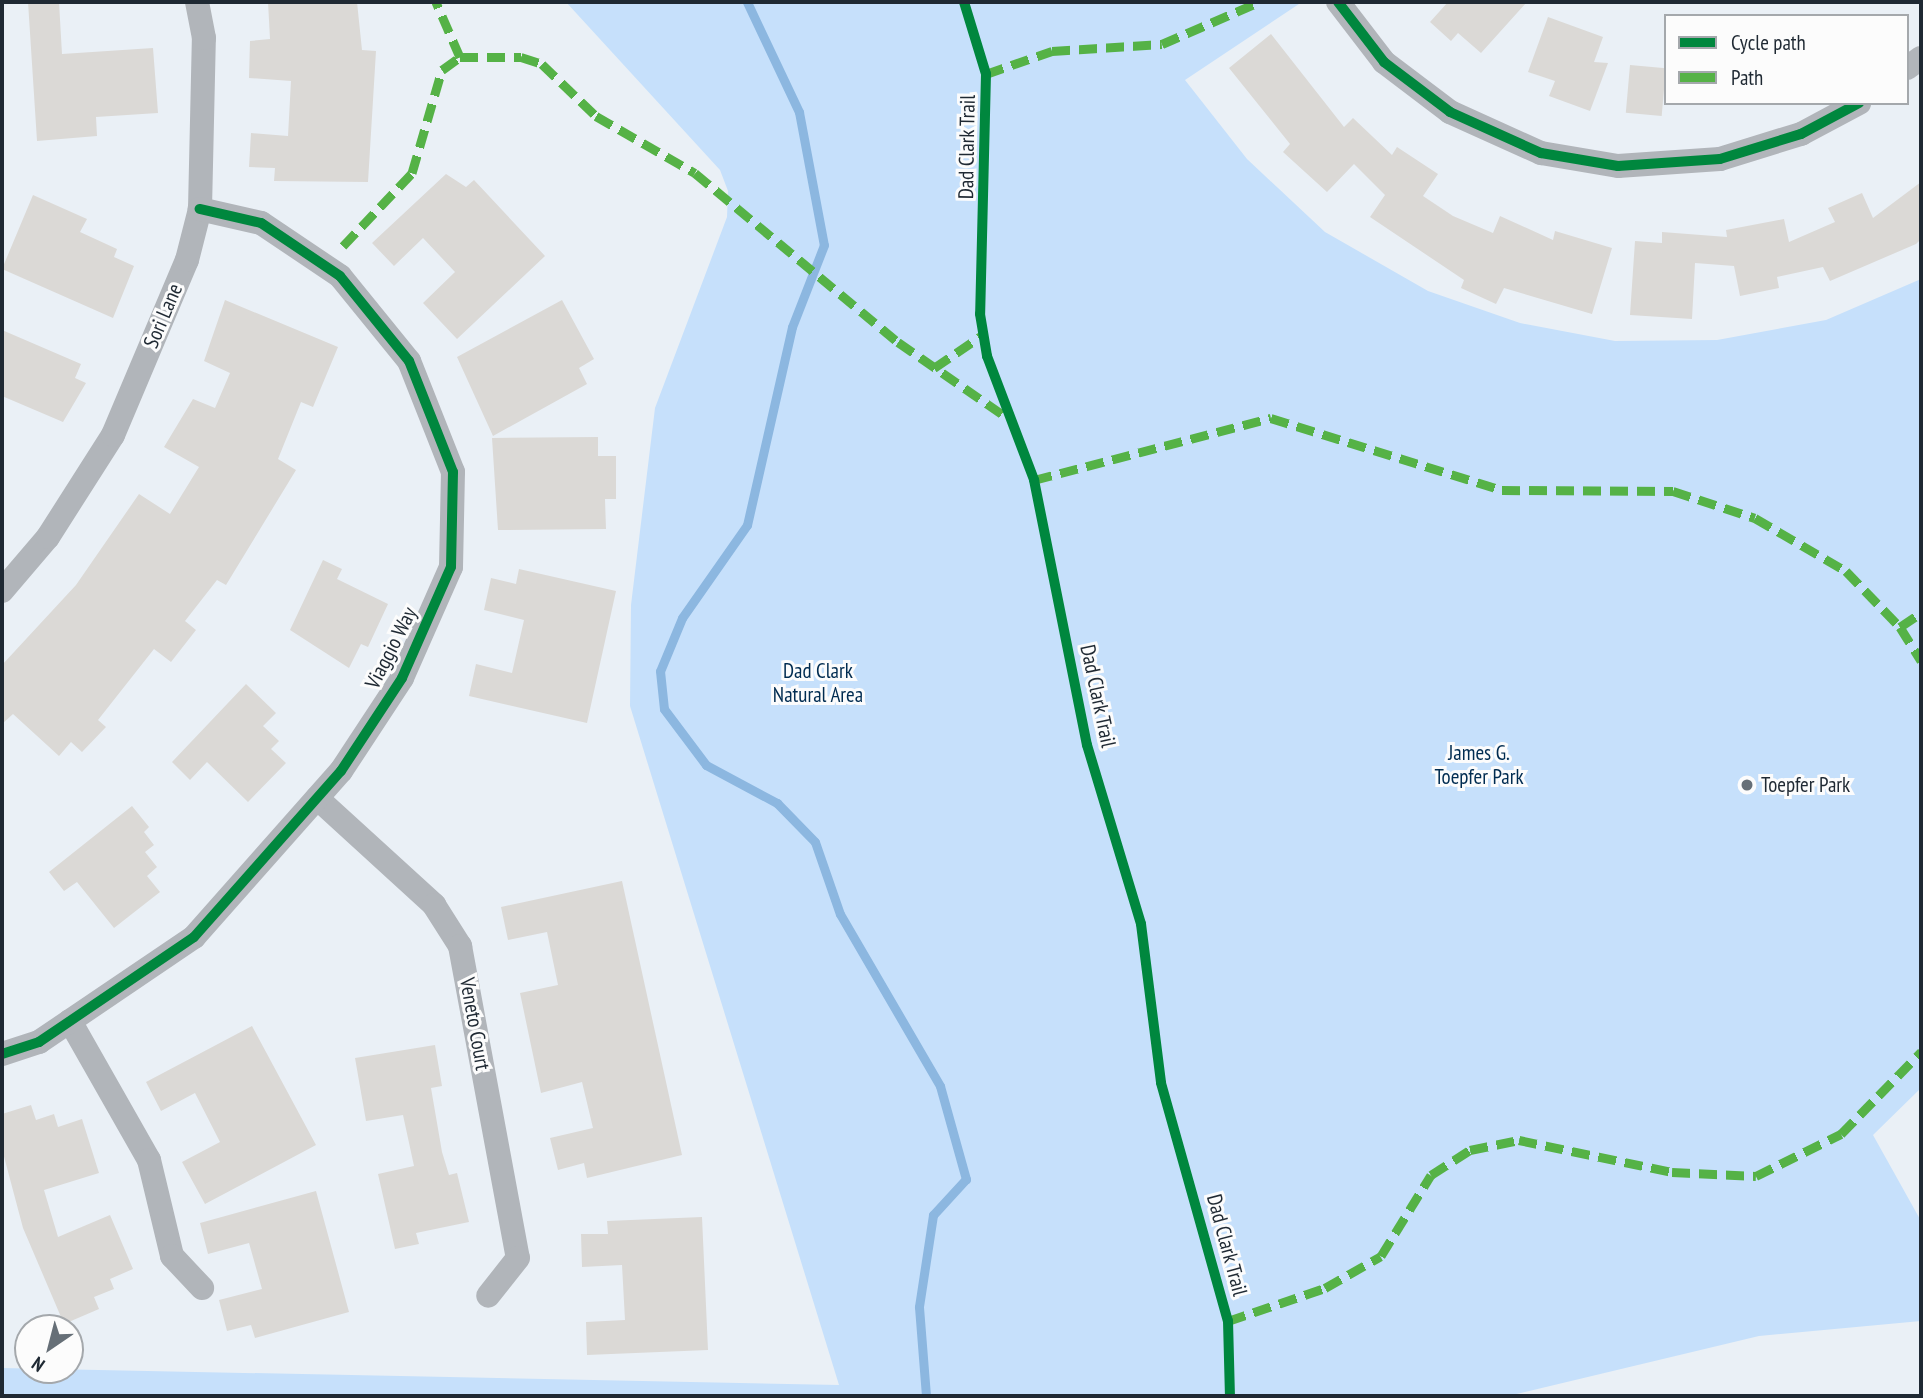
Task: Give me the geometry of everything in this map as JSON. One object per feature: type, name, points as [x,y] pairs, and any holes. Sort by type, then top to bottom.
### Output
[{"type":"street","name":"Sori Lane","points":[[2,591],[48,537],[113,435],[187,260],[200,209],[204,38],[197,2]]},
{"type":"street","points":[[1338,2],[1384,62],[1450,112],[1541,153],[1618,166],[1720,159],[1801,134],[1855,105]]},
{"type":"street","name":"Viaggio Way","points":[[2,1054],[39,1042],[194,937],[317,798],[402,677],[451,566],[453,472],[409,361],[340,276],[261,223],[200,209]]},
{"type":"street","name":"Veneto Court","points":[[317,798],[434,905],[460,946],[518,1258],[488,1296]]},
{"type":"street","points":[[69,1021],[149,1160],[172,1256],[202,1288]]},
{"type":"green space","name":"James G. Toepfer Park","points":[[566,2],[1302,2],[1185,80],[1247,159],[1325,232],[1428,291],[1520,323],[1615,341],[1717,340],[1826,320],[1921,279],[1921,1088],[1873,1135],[1921,1221],[1921,1321],[1759,1336],[1508,1396],[2,1396],[2,1368],[14,1368],[14,1384],[84,1384],[84,1370],[839,1385],[630,706],[631,605],[655,408],[727,217],[728,191],[720,170]]},
{"type":"building","points":[[28,2],[59,2],[62,54],[153,48],[158,113],[96,117],[97,136],[37,141]]},
{"type":"building","points":[[268,2],[357,2],[362,50],[376,51],[368,182],[274,181],[275,168],[249,167],[251,133],[288,136],[291,81],[249,78],[250,41],[270,39]]},
{"type":"building","points":[[1448,2],[1527,2],[1481,53],[1458,33],[1451,41],[1430,22]]},
{"type":"building","points":[[1548,17],[1603,37],[1594,62],[1608,63],[1590,111],[1549,96],[1555,81],[1528,72]]},
{"type":"building","points":[[1271,34],[1344,127],[1353,118],[1392,155],[1397,147],[1438,174],[1423,196],[1453,216],[1493,233],[1500,216],[1553,240],[1555,231],[1612,248],[1592,314],[1504,288],[1496,304],[1461,288],[1464,280],[1370,217],[1385,195],[1354,164],[1327,192],[1283,152],[1290,144],[1229,68]]},
{"type":"building","points":[[1630,65],[1664,68],[1662,116],[1626,113]]},
{"type":"building","points":[[446,174],[466,187],[474,180],[545,256],[457,339],[423,303],[455,272],[423,238],[394,266],[372,243]]},
{"type":"building","points":[[1921,182],[1921,239],[1916,244],[1830,281],[1823,267],[1777,277],[1779,288],[1740,296],[1734,266],[1695,263],[1692,319],[1630,315],[1635,241],[1662,243],[1662,232],[1727,237],[1726,230],[1784,219],[1789,242],[1835,222],[1828,208],[1862,193],[1873,218]]},
{"type":"building","points":[[33,195],[87,219],[80,232],[117,249],[114,257],[134,266],[113,318],[2,269]]},
{"type":"building","points":[[225,300],[338,347],[313,407],[301,402],[278,459],[296,470],[226,585],[217,580],[185,621],[196,630],[171,662],[154,649],[98,720],[106,727],[82,752],[71,742],[59,756],[13,714],[2,724],[2,665],[76,585],[139,494],[170,514],[199,467],[164,447],[193,399],[215,408],[230,373],[204,361]]},
{"type":"building","points":[[562,300],[594,359],[579,368],[587,384],[493,436],[457,357]]},
{"type":"building","points":[[2,330],[81,364],[75,378],[86,383],[63,422],[2,396]]},
{"type":"building","points":[[598,437],[598,456],[616,456],[616,499],[605,499],[606,529],[498,530],[492,438]]},
{"type":"building","points":[[323,560],[342,569],[337,579],[388,604],[368,647],[361,644],[349,668],[290,630]]},
{"type":"building","points":[[519,569],[616,591],[587,723],[469,696],[476,664],[512,673],[524,620],[484,610],[491,578],[516,584]]},
{"type":"building","points":[[246,684],[276,713],[263,726],[279,741],[271,749],[286,763],[248,802],[207,762],[190,780],[172,762]]},
{"type":"building","points":[[132,806],[149,827],[144,832],[154,845],[145,852],[157,867],[147,876],[160,892],[114,928],[77,882],[64,891],[49,872]]},
{"type":"building","points":[[622,881],[682,1155],[587,1178],[584,1163],[558,1170],[550,1138],[593,1128],[582,1082],[541,1093],[520,993],[558,985],[547,932],[508,940],[501,907]]},
{"type":"building","points":[[252,1026],[316,1145],[205,1204],[182,1162],[220,1142],[195,1093],[161,1111],[146,1082]]},
{"type":"building","points":[[435,1045],[442,1086],[431,1088],[442,1152],[449,1175],[457,1173],[469,1222],[416,1233],[419,1244],[395,1249],[378,1174],[414,1166],[403,1115],[366,1121],[355,1058]]},
{"type":"building","points":[[31,1105],[36,1120],[54,1114],[58,1127],[82,1119],[99,1173],[44,1190],[58,1237],[110,1215],[133,1269],[110,1279],[114,1289],[94,1297],[99,1309],[84,1315],[60,1314],[23,1228],[2,1149],[2,1114]]},
{"type":"building","points":[[316,1191],[349,1312],[255,1338],[251,1325],[227,1331],[219,1300],[262,1289],[249,1243],[208,1254],[200,1223]]},
{"type":"building","points":[[702,1217],[708,1350],[587,1355],[586,1322],[625,1320],[622,1265],[582,1267],[581,1234],[608,1234],[607,1221]]},
{"type":"waterway","points":[[747,2],[799,112],[824,245],[792,327],[747,525],[682,618],[660,671],[664,709],[706,765],[777,803],[815,842],[840,914],[940,1086],[966,1179],[933,1215],[919,1307],[926,1396]]},
{"type":"marked path","points":[[343,246],[412,173],[442,70],[460,57],[436,2]]},
{"type":"marked path","points":[[986,74],[1052,51],[1162,44],[1259,2]]},
{"type":"marked path","points":[[460,57],[521,57],[542,64],[596,116],[695,173],[898,342],[1009,419]]},
{"type":"marked path","points":[[934,368],[984,334]]},
{"type":"marked path","points":[[1034,480],[1271,418],[1502,490],[1673,491],[1755,518],[1846,571],[1900,627],[1921,661]]},
{"type":"marked path","points":[[1900,627],[1921,613]]},
{"type":"marked path","points":[[1228,1321],[1325,1288],[1381,1256],[1431,1175],[1470,1150],[1519,1140],[1672,1172],[1756,1176],[1841,1134],[1921,1052]]},
{"type":"cycle path","name":"Dad Clark Trail","points":[[964,2],[986,74],[980,314],[987,356],[1034,480],[1087,745],[1141,924],[1161,1083],[1228,1321],[1230,1396]]},
{"type":"cycle path","points":[[1338,2],[1384,62],[1450,112],[1541,153],[1618,166],[1720,159],[1801,134],[1855,105]]},
{"type":"cycle path","points":[[2,1054],[39,1042],[194,937],[341,771],[402,678],[451,567],[453,472],[409,361],[340,276],[261,223],[200,209]]},
{"type":"place","name":"Toepfer Park","points":[[1747,785]]},
{"type":"park label","name":"Dad Clark Natural Area","points":[[818,683]]}]
